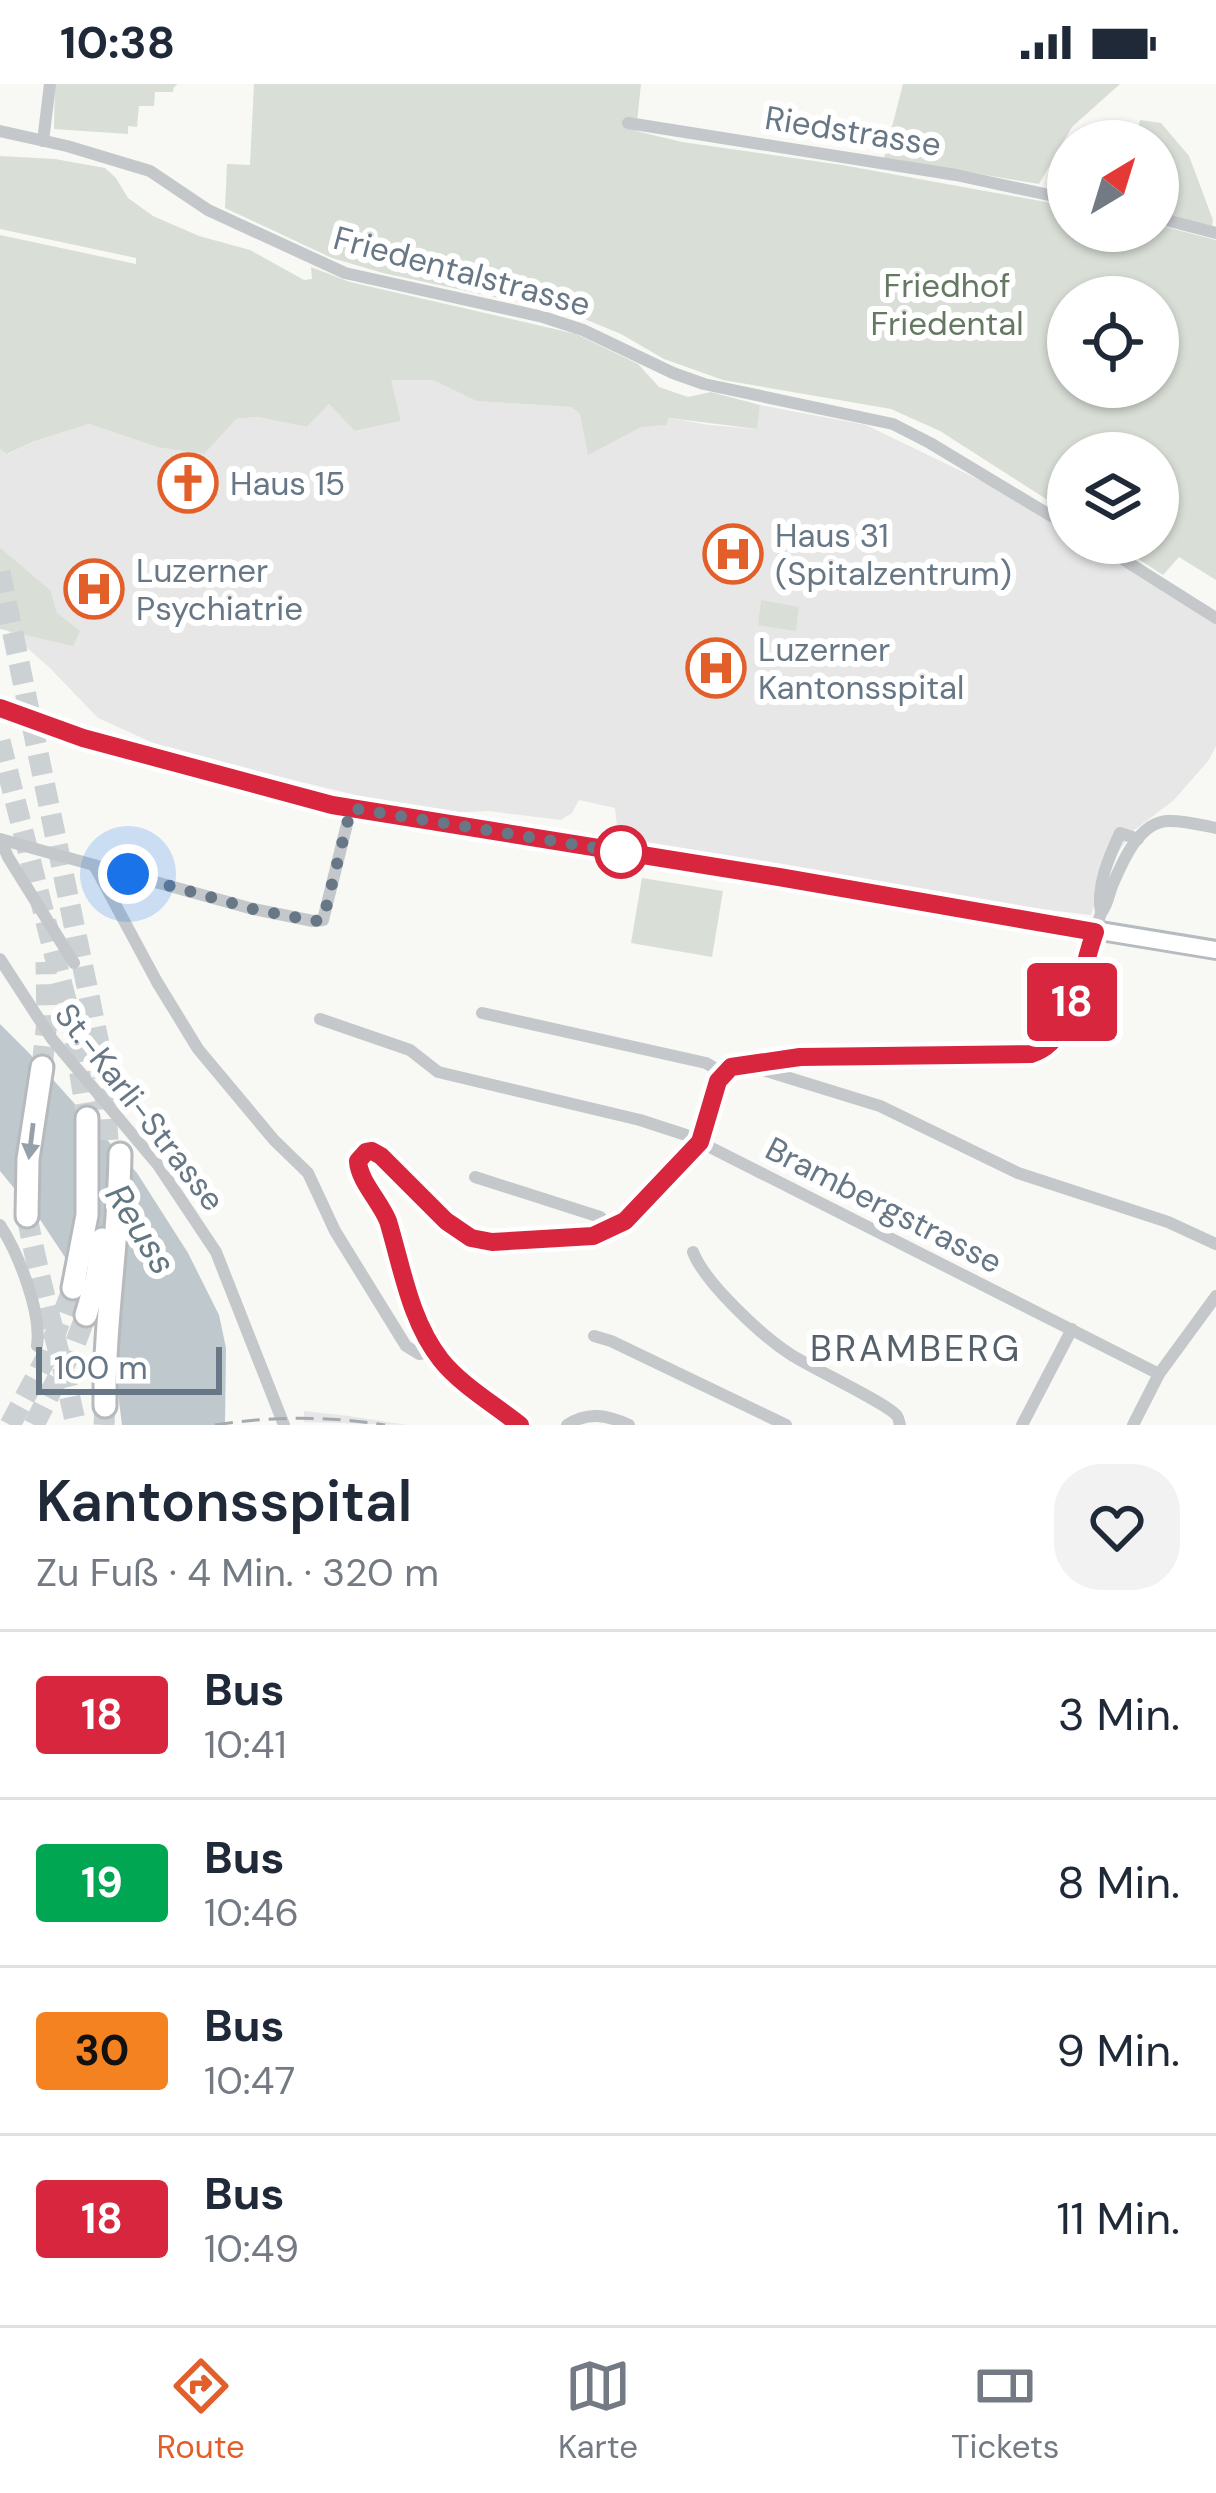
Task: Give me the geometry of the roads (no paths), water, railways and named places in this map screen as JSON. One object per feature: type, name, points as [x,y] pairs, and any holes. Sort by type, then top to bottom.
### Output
[{"type":"highway","points":[[27,1216],[28,1159],[42,1067]]},
{"type":"highway","points":[[73,1288],[87,1215],[87,1118]]},
{"type":"highway","points":[[86,1315],[97,1276],[114,1148],[118,1210],[105,1352],[106,1406]]},
{"type":"main road","points":[[0,709],[83,738],[351,808],[1216,950]]},
{"type":"street","points":[[0,131],[43,141],[50,84]]},
{"type":"street","name":"Riedstrasse","points":[[628,123],[956,175],[1047,194]]},
{"type":"street","name":"Friedentalstrasse","points":[[43,141],[151,171],[208,210],[345,273],[543,317],[704,384],[893,424],[1047,513]]},
{"type":"street","points":[[1179,223],[1216,233]]},
{"type":"street","points":[[1130,564],[1216,618]]},
{"type":"street","points":[[0,839],[253,909],[314,921],[323,920],[351,808]]},
{"type":"street","points":[[520,1425],[448,1368],[435,1351],[418,1320],[382,1205],[358,1170],[358,1161],[366,1152],[381,1156],[446,1221],[471,1238],[492,1242],[593,1236],[625,1221],[700,1142],[713,1095],[723,1072],[731,1067],[800,1057],[1031,1054],[1043,1050],[1058,1037],[1066,1021],[1101,913],[1138,839],[1156,823],[1168,820],[1216,828]]},
{"type":"street","points":[[0,839],[74,963]]},
{"type":"street","points":[[94,866],[198,1049],[308,1173],[335,1232],[390,1323],[411,1350],[435,1351]]},
{"type":"street","name":"St.-Karli-Strasse","points":[[0,959],[52,1039],[158,1165],[216,1252],[284,1425]]},
{"type":"street","points":[[482,1013],[706,1063],[723,1072]]},
{"type":"street","name":"Brambergstrasse","points":[[320,1018],[410,1050],[438,1072],[674,1130],[1159,1374]]},
{"type":"street","points":[[746,1065],[880,1106],[1018,1173],[1168,1222],[1216,1244]]},
{"type":"street","points":[[475,1177],[600,1217],[613,1228]]},
{"type":"street","points":[[0,1225],[18,1259],[36,1317],[37,1346]]},
{"type":"street","points":[[692,1252],[699,1268],[754,1326],[829,1378],[884,1406],[897,1415],[900,1425]]},
{"type":"street","points":[[1133,1425],[1159,1374],[1216,1296]]},
{"type":"street","points":[[1022,1425],[1072,1329]]},
{"type":"street","points":[[594,1336],[786,1425]]},
{"type":"street","points":[[567,1425],[578,1417],[600,1415],[629,1425]]},
{"type":"water","name":"Reuss","points":[[0,1024],[137,1173],[188,1253],[219,1315],[226,1348],[225,1425],[122,1425],[105,1341],[80,1280],[0,1171]]},
{"type":"tunnel","points":[[0,572],[103,1063],[108,1141]]},
{"type":"tunnel","points":[[0,741],[72,1024],[87,1118]]},
{"type":"tunnel","points":[[42,1067],[46,962]]},
{"type":"tunnel","points":[[27,1216],[76,1425]]},
{"type":"tunnel","points":[[10,1425],[45,1360],[73,1288]]},
{"type":"tunnel","points":[[34,1425],[86,1315]]},
{"type":"tunnel","points":[[104,1425],[105,1406]]},
{"type":"railway","points":[[215,1425],[300,1418],[385,1425]]},
{"type":"place","name":"Haus 15","points":[[188,483]]},
{"type":"place","name":"Haus 31 (Spitalzentrum)","points":[[733,554]]},
{"type":"place","name":"Luzerner Psychiatrie","points":[[94,589]]},
{"type":"place","name":"Luzerner Kantonsspital","points":[[716,668]]},
{"type":"district","name":"BRAMBERG","points":[[916,1348]]},
{"type":"park label","name":"Friedhof Friedental","points":[[947,304]]}]
